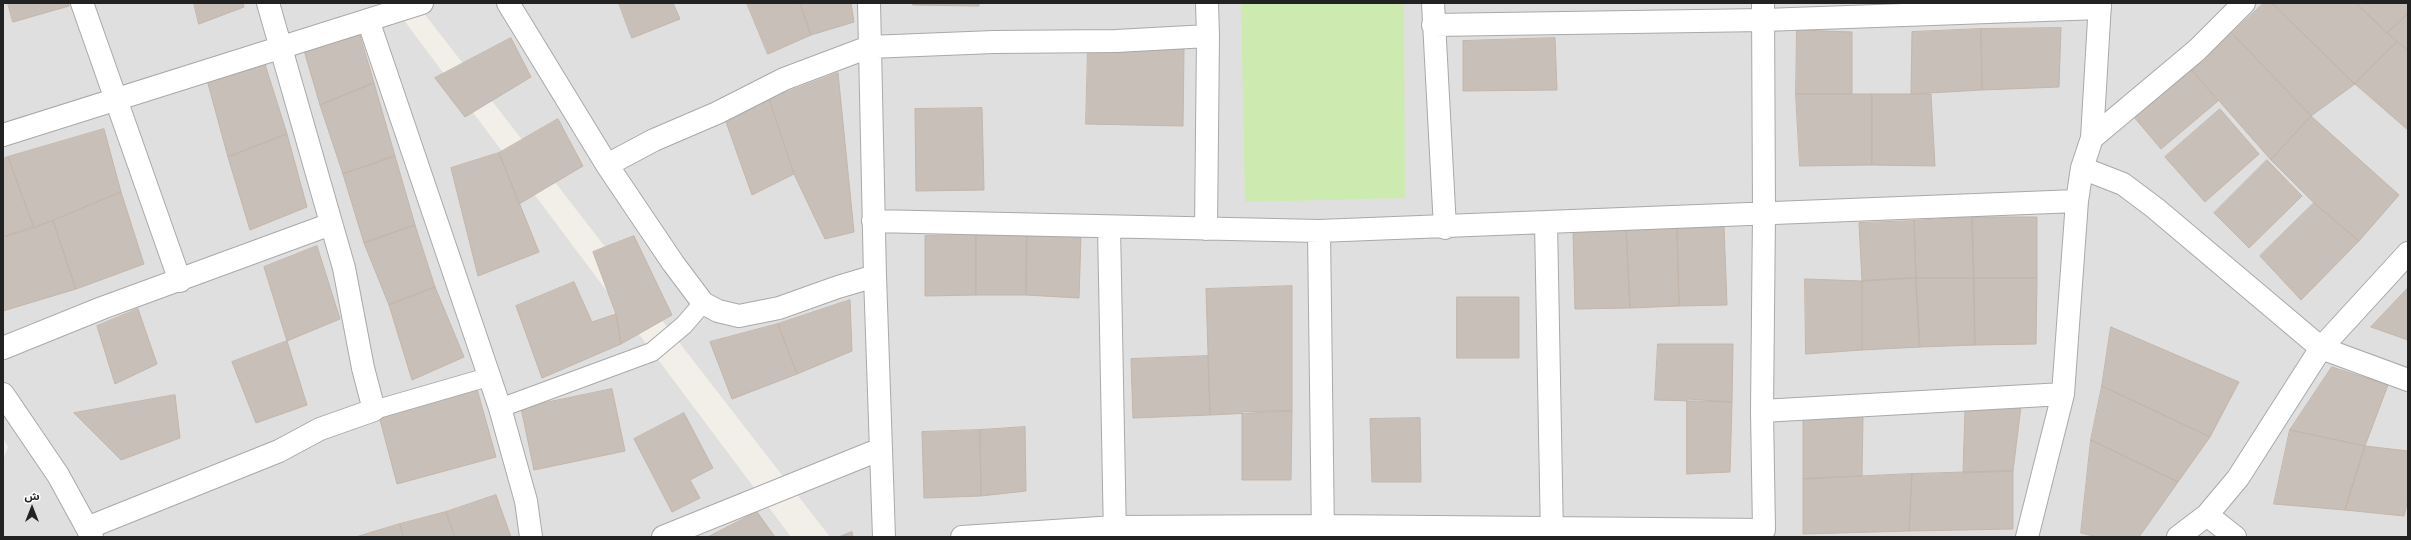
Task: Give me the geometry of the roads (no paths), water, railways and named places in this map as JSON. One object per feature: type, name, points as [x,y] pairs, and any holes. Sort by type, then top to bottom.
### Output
[{"type":"street","points":[[82,3],[180,281]]},
{"type":"street","points":[[3,394],[58,475],[90,533],[279,451],[320,429],[374,410],[362,368],[344,268],[268,3]]},
{"type":"street","points":[[3,135],[422,3]]},
{"type":"street","points":[[508,3],[607,165],[673,263],[703,303],[718,311],[739,316],[779,308],[838,287],[875,276]]},
{"type":"street","points":[[869,3],[873,221],[884,537]]},
{"type":"street","points":[[1206,229],[1207,3]]},
{"type":"street","points":[[1433,3],[1433,25],[1446,228]]},
{"type":"street","points":[[2092,138],[2197,50],[2244,3]]},
{"type":"street","points":[[1433,25],[1764,12],[2100,6],[2092,138],[2082,168],[2077,201],[2063,394],[2027,537]]},
{"type":"street","points":[[962,537],[1115,532],[1323,531],[1764,533],[1762,411],[1764,12]]},
{"type":"street","points":[[368,20],[433,207],[488,377],[500,408],[526,501],[531,537]]},
{"type":"street","points":[[607,165],[654,140],[718,113],[784,79],[869,47],[994,42],[1116,41],[1208,36]]},
{"type":"street","points":[[2082,168],[2123,184],[2155,208],[2321,348],[2408,380]]},
{"type":"street","points":[[873,221],[1319,231],[1446,228],[1546,222],[2077,201]]},
{"type":"street","points":[[1546,222],[1552,532]]},
{"type":"street","points":[[3,348],[102,308],[180,281],[331,224]]},
{"type":"street","points":[[1109,227],[1115,532]]},
{"type":"street","points":[[1319,231],[1323,531]]},
{"type":"street","points":[[2178,537],[2207,515],[2238,478],[2321,348],[2408,253]]},
{"type":"street","points":[[1762,411],[2063,394]]},
{"type":"street","points":[[663,537],[881,449]]},
{"type":"street","points":[[2207,515],[2235,537]]},
{"type":"lane","points":[[500,408],[652,352],[684,325],[703,303]]},
{"type":"lane","points":[[374,410],[488,377]]}]
